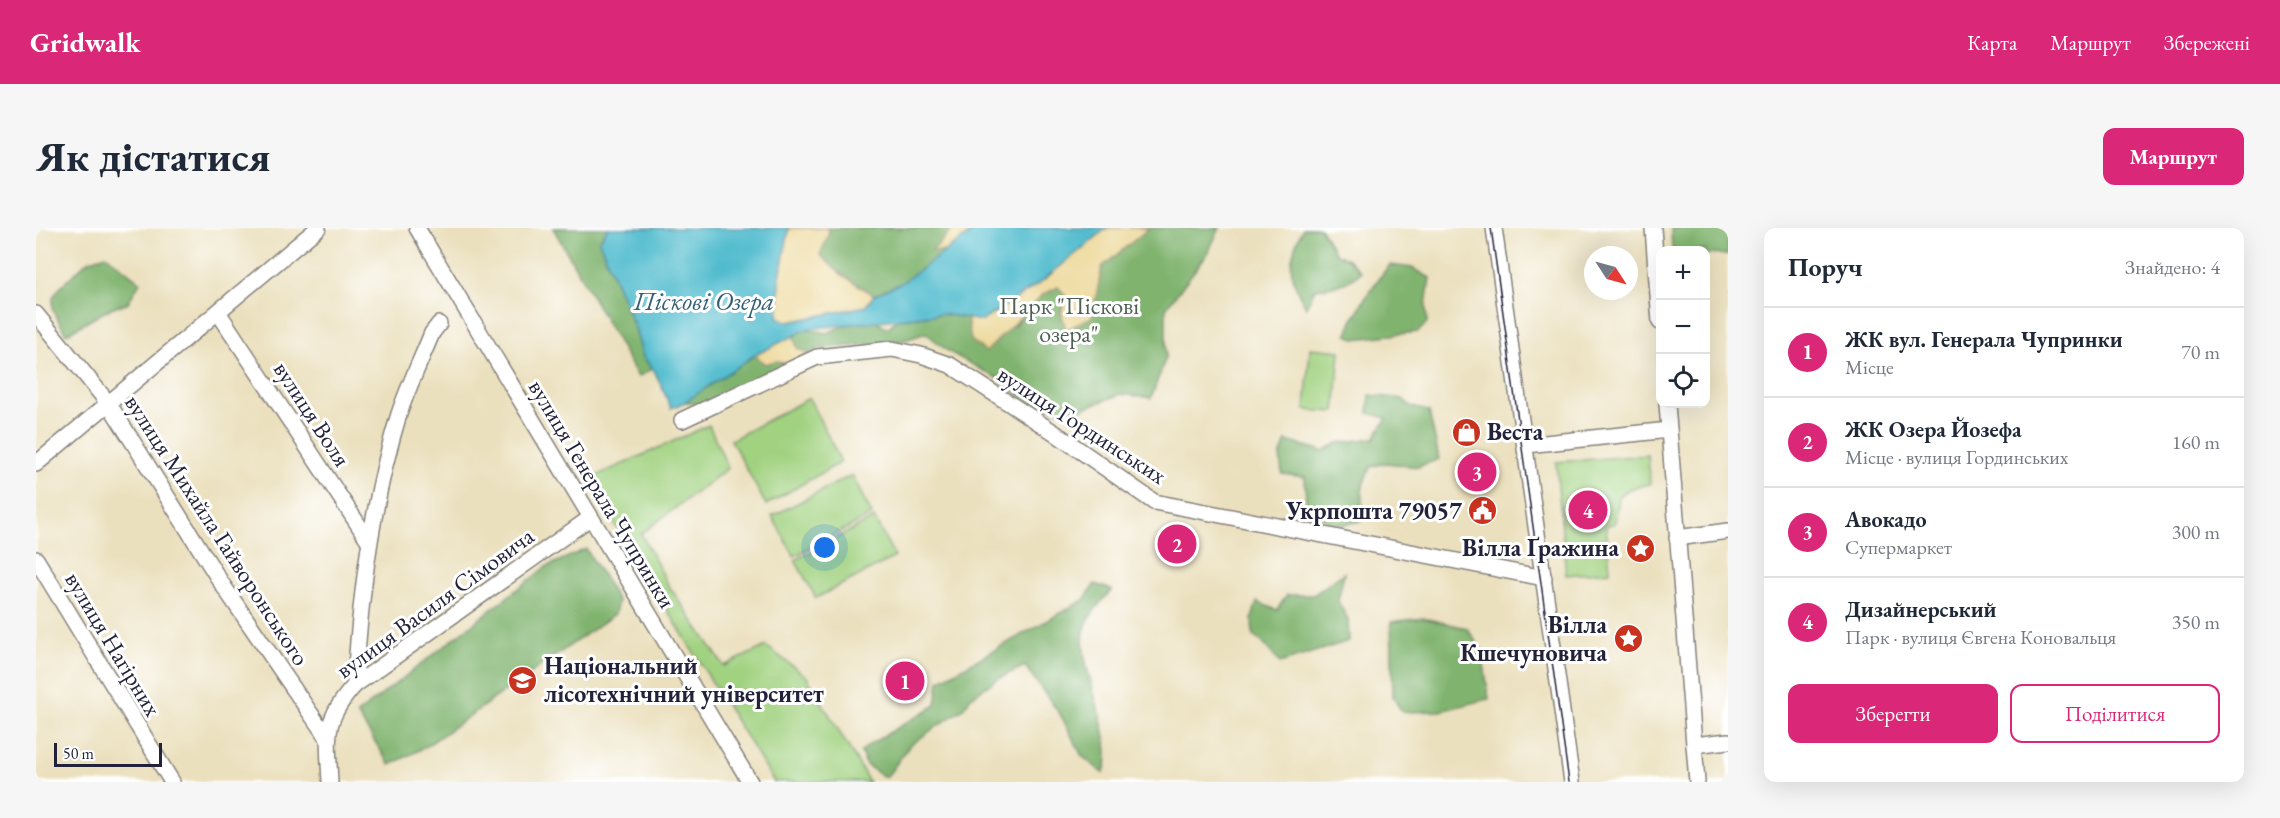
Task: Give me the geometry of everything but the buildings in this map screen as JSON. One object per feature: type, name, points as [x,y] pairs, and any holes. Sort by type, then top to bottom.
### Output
[{"type":"street","points":[[36,464],[318,228]]},
{"type":"street","name":"вулиця Генерала Чупринки","points":[[417,228],[750,782]]},
{"type":"street","points":[[1494,228],[1572,782]]},
{"type":"street","points":[[1653,228],[1658,300]]},
{"type":"street","name":"вулиця Воля","points":[[218,312],[369,541]]},
{"type":"street","name":"вулиця Михайла Гайворонського","points":[[36,314],[109,404],[222,584],[328,739]]},
{"type":"street","points":[[355,685],[359,616],[369,541],[399,414],[432,333],[439,324]]},
{"type":"street","name":"вулиця Гординських","points":[[682,420],[817,357],[892,349],[921,355],[950,365],[1055,433],[1154,502],[1544,578]]},
{"type":"street","points":[[1667,408],[1697,782]]},
{"type":"street","points":[[1526,445],[1669,430]]},
{"type":"street","name":"вулиця Василя Сімовича","points":[[328,739],[330,719],[340,702],[355,685],[590,518]]},
{"type":"street","points":[[1677,538],[1728,531]]},
{"type":"street","name":"вулиця Нагірних","points":[[36,560],[148,747],[172,782]]},
{"type":"street","points":[[328,739],[330,782]]},
{"type":"street","points":[[1694,745],[1728,741]]},
{"type":"green space","points":[[553,228],[608,228],[599,241],[635,328],[643,357],[652,369],[638,377]]},
{"type":"green space","points":[[827,228],[978,228],[902,283],[874,295],[842,275],[820,255],[829,233]]},
{"type":"green space","name":"Парк \"Піскові озера\"","points":[[1149,228],[1220,228],[1207,254],[1166,308],[1166,357],[1151,398],[1121,394],[1071,413],[1031,404],[997,378],[949,352],[926,333],[902,341],[818,349],[808,354],[797,348],[793,334],[807,329],[827,333],[846,325],[874,321],[888,328],[897,319],[942,314],[967,318],[971,340],[1014,325],[1042,295],[1058,286],[1066,296],[1061,312],[1091,317],[1102,267]]},
{"type":"green space","points":[[1303,228],[1320,228],[1336,254],[1348,259],[1361,272],[1345,283],[1315,289],[1306,307],[1295,286],[1291,268],[1294,249]]},
{"type":"green space","points":[[1671,228],[1728,228],[1728,255],[1710,254],[1710,246],[1672,246]]},
{"type":"green space","points":[[106,255],[140,282],[127,304],[113,307],[66,334],[53,310],[53,297],[63,284],[88,261]]},
{"type":"green space","points":[[1390,265],[1413,268],[1430,278],[1426,305],[1427,323],[1418,332],[1354,339],[1347,334],[1354,317]]},
{"type":"green space","points":[[1310,348],[1340,351],[1335,412],[1305,410]]},
{"type":"green space","points":[[755,355],[765,364],[777,361],[787,365],[704,405],[685,402]]},
{"type":"green space","points":[[1370,395],[1403,399],[1412,407],[1429,411],[1439,459],[1418,467],[1387,463],[1372,466],[1365,479],[1362,492],[1365,519],[1339,525],[1326,521],[1306,503],[1305,477],[1282,474],[1280,456],[1286,441],[1323,451],[1338,443],[1374,438],[1387,418],[1368,413]]},
{"type":"green space","points":[[809,398],[841,462],[766,505],[731,440]]},
{"type":"green space","points":[[709,425],[728,468],[641,534],[669,586],[724,666],[766,646],[807,677],[869,782],[774,782],[587,480]]},
{"type":"green space","points":[[1648,455],[1650,484],[1629,489],[1619,497],[1615,523],[1606,526],[1610,571],[1566,575],[1556,462]]},
{"type":"green space","points":[[852,475],[872,515],[794,556],[772,516]]},
{"type":"green space","points":[[874,518],[895,557],[816,598],[795,560]]},
{"type":"green space","points":[[586,549],[618,601],[615,614],[425,747],[390,765],[357,714],[546,567]]},
{"type":"green space","points":[[1344,573],[1338,601],[1348,620],[1349,641],[1280,663],[1262,642],[1253,636],[1252,618],[1257,602],[1277,610],[1287,595],[1313,595]]},
{"type":"green space","points":[[1095,584],[1112,590],[1091,615],[1084,632],[1086,665],[1106,744],[1107,760],[1103,773],[1082,756],[1060,714],[1025,666],[997,679],[970,698],[964,708],[910,745],[886,778],[866,765],[861,752],[870,744],[936,705],[939,681],[1084,600]]},
{"type":"green space","points":[[1423,618],[1467,628],[1482,650],[1489,699],[1440,711],[1402,712],[1393,697],[1391,622]]},
{"type":"sand","points":[[789,228],[827,228],[829,233],[820,255],[842,275],[874,295],[866,306],[789,322],[778,317],[780,276]]},
{"type":"sand","points":[[954,228],[978,228],[945,251],[932,251]]},
{"type":"sand","points":[[1107,228],[1149,228],[1102,267],[1092,317],[1066,330],[1061,312],[1066,296],[1058,287],[1042,295],[986,352],[971,340],[967,318],[982,321],[1041,282]]},
{"type":"sand","points":[[793,334],[797,348],[808,354],[787,365],[777,361],[765,364],[755,355]]},
{"type":"water","name":"Піскові Озера","points":[[608,228],[789,228],[780,276],[778,317],[789,322],[866,306],[874,295],[901,283],[978,228],[1107,228],[1041,282],[982,321],[942,314],[807,329],[755,355],[685,402],[671,408],[655,372],[643,357],[635,328],[599,241]]},
{"type":"tram line","points":[[1491,228],[1569,782]]},
{"type":"place","name":"Веста","points":[[1466,432]]},
{"type":"place","name":"Авокадо","points":[[1477,472]]},
{"type":"place","name":"Дизайнерський","points":[[1588,510]]},
{"type":"place","name":"Укрпошта 79057","points":[[1483,511]]},
{"type":"place","name":"ЖК Озера Йозефа","points":[[1177,544]]},
{"type":"place","name":"Вілла Ґражина","points":[[1640,548]]},
{"type":"place","name":"Вілла Кшечуновича","points":[[1628,639]]},
{"type":"place","name":"Національний лісотехнічний університет","points":[[523,680]]},
{"type":"place","name":"ЖК вул. Генерала Чупринки","points":[[905,681]]}]
